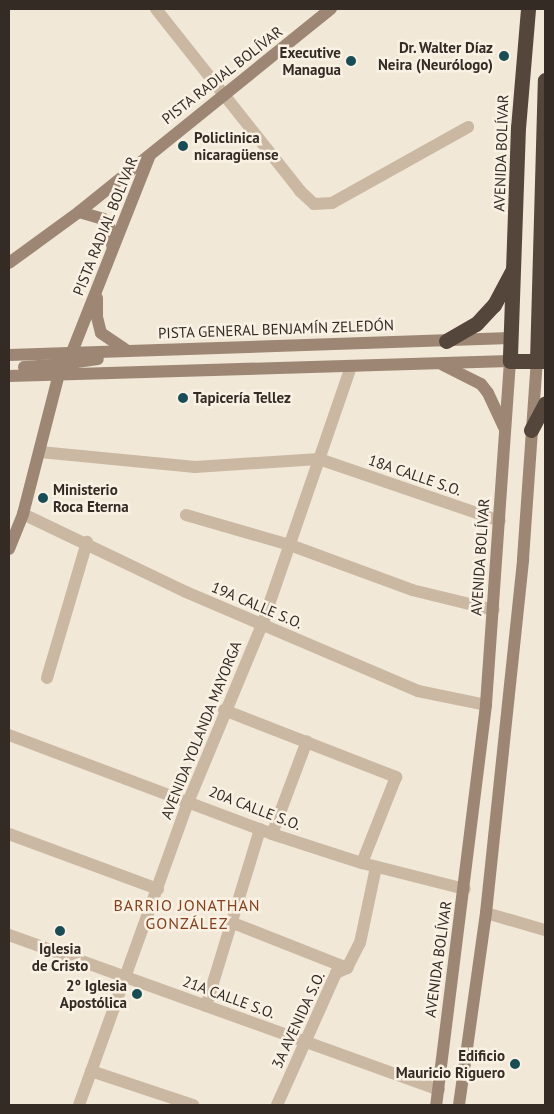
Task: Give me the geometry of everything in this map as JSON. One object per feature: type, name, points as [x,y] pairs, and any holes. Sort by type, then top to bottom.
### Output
[{"type":"highway","name":"AVENIDA BOLÍVAR","points":[[510,361],[518,127],[528,9]]},
{"type":"highway","points":[[510,361],[541,361],[545,80]]},
{"type":"highway","points":[[446,341],[476,324],[494,305],[514,267]]},
{"type":"highway","name":"PISTA GENERAL BENJAMÍN ZELEDÓN","points":[[511,338],[542,338]]},
{"type":"highway","points":[[531,430],[545,404]]},
{"type":"main road","name":"PISTA RADIAL BOLÍVAR","points":[[156,147],[331,9]]},
{"type":"main road","name":"PISTA RADIAL BOLIVAR","points":[[9,263],[79,212],[156,147]]},
{"type":"main road","name":"PISTA RADIAL BOLIVAR","points":[[72,352],[143,168],[156,147]]},
{"type":"main road","points":[[79,212],[95,214],[106,222],[111,230],[112,250]]},
{"type":"main road","points":[[99,286],[96,312],[100,330],[112,342],[130,350]]},
{"type":"main road","name":"PISTA GENERAL BENJAMÍN ZELEDÓN","points":[[9,355],[511,338]]},
{"type":"main road","points":[[9,549],[23,514],[59,374],[64,366],[77,361],[165,357],[189,350]]},
{"type":"main road","points":[[11,373],[53,365],[72,352]]},
{"type":"main road","points":[[11,373],[59,374],[510,361]]},
{"type":"main road","name":"AVENIDA BOLÍVAR","points":[[436,1105],[465,889],[486,705],[510,361]]},
{"type":"main road","points":[[459,1105],[486,913],[523,559],[531,430],[541,361]]},
{"type":"main road","points":[[436,363],[481,384],[491,398],[505,431]]},
{"type":"street","points":[[156,9],[225,93],[300,190],[314,204],[332,203],[468,127]]},
{"type":"street","name":"AVENIDA YOLANDA MAYORGA","points":[[79,1105],[189,800],[224,710],[262,625],[351,366]]},
{"type":"street","points":[[40,452],[195,467],[319,459]]},
{"type":"street","name":"18A CALLE S.O.","points":[[319,459],[500,521]]},
{"type":"street","name":"19A CALLE S.O.","points":[[23,514],[87,542],[262,625],[418,691],[486,705]]},
{"type":"street","points":[[186,515],[290,545],[412,590],[494,610]]},
{"type":"street","points":[[48,678],[87,542]]},
{"type":"street","points":[[224,710],[396,777],[362,863]]},
{"type":"street","name":"20A CALLE S.O.","points":[[9,735],[189,800],[266,832],[362,863],[465,889]]},
{"type":"street","points":[[206,1006],[233,923],[266,832],[307,741]]},
{"type":"street","points":[[9,834],[158,889]]},
{"type":"street","name":"3A AVENIDA S.O.","points":[[277,1105],[336,973],[347,968],[360,943],[376,867]]},
{"type":"street","points":[[486,913],[545,930]]},
{"type":"street","points":[[233,923],[347,968]]},
{"type":"street","name":"21A CALLE S.O.","points":[[9,935],[439,1090]]},
{"type":"street","points":[[91,1071],[193,1105]]},
{"type":"place","name":"Dr. Walter Díaz Neira (Neurólogo)","points":[[504,56]]},
{"type":"place","name":"Executive Managua","points":[[351,61]]},
{"type":"place","name":"Policlinica nicaragüense","points":[[183,146]]},
{"type":"place","name":"Tapicería Tellez","points":[[183,398]]},
{"type":"place","name":"Ministerio Roca Eterna","points":[[43,498]]},
{"type":"place","name":"Iglesia de Cristo","points":[[60,931]]},
{"type":"place","name":"2° Iglesia Apostólica","points":[[137,994]]},
{"type":"place","name":"Edificio Mauricio Riguero","points":[[515,1064]]},
{"type":"district","name":"BARRIO JONATHAN GONZÁLEZ","points":[[187,914]]}]
